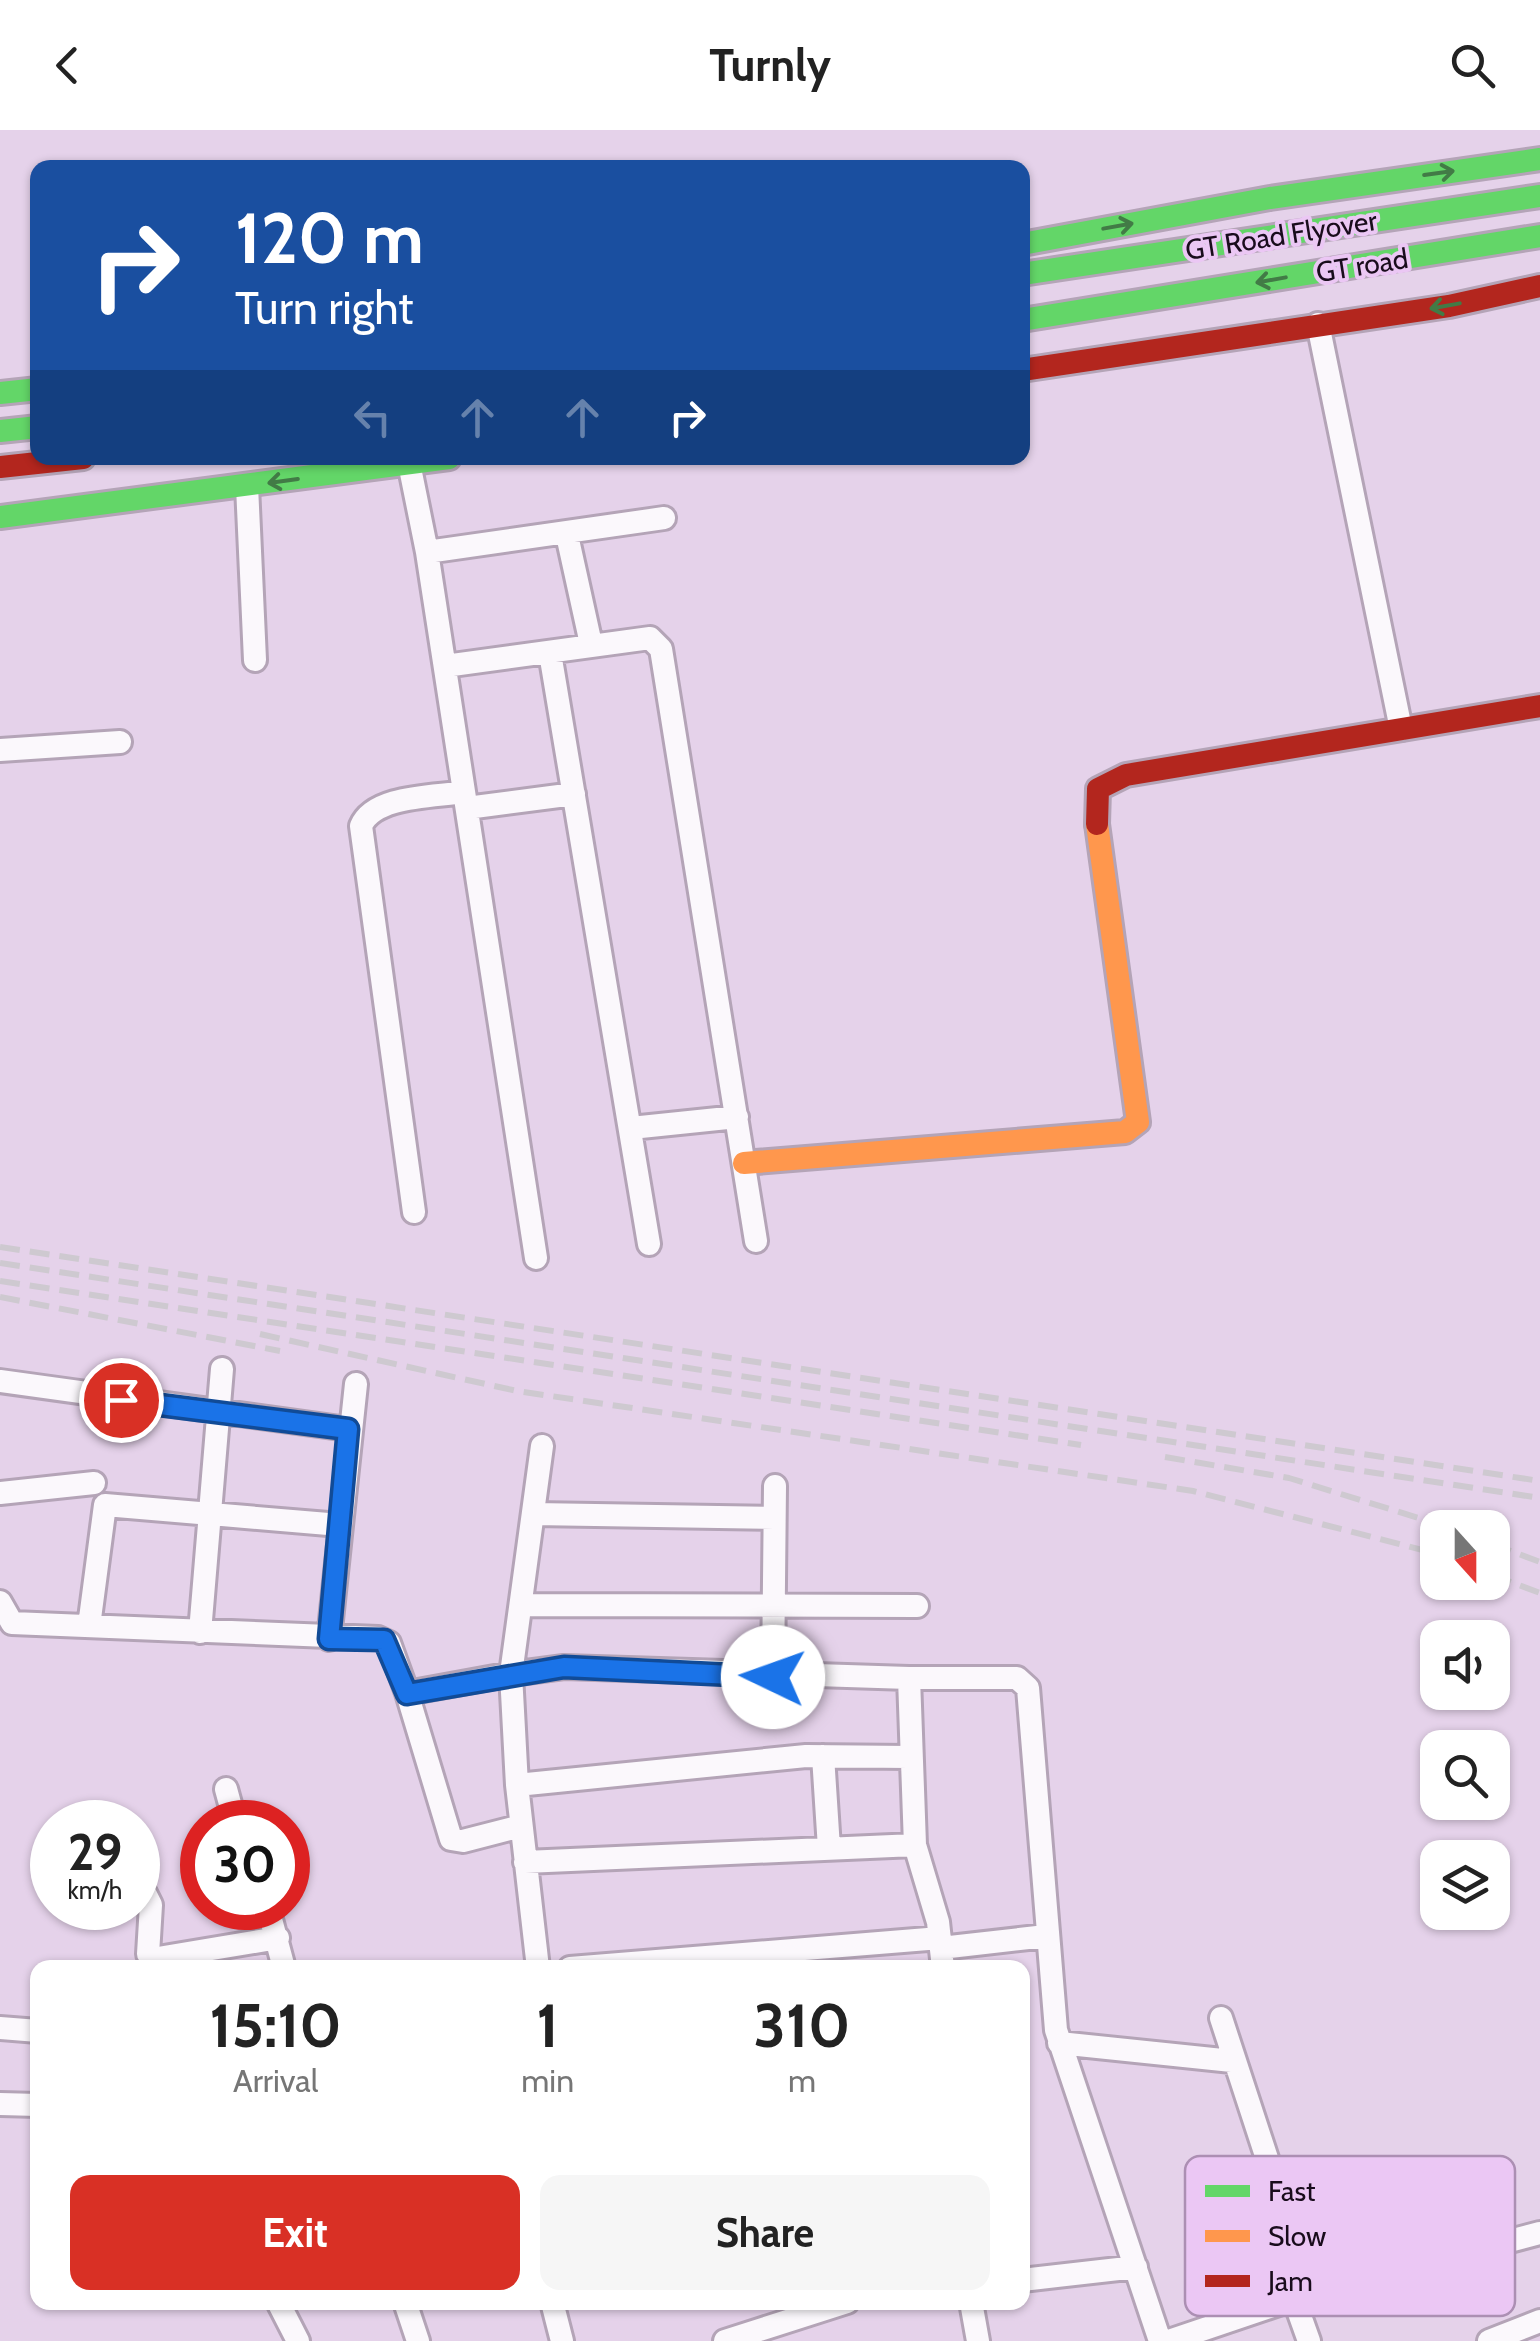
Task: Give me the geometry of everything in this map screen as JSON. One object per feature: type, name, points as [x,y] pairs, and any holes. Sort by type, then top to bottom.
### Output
[{"type":"main road","points":[[1030,243],[1270,198],[1540,158]]},
{"type":"main road","name":"GT Road Flyover","points":[[1030,273],[1540,196]]},
{"type":"main road","name":"GT road","points":[[1184,296],[1540,236]]},
{"type":"main road","points":[[1030,369],[1449,306],[1540,286]]},
{"type":"main road","points":[[1064,364],[1184,296]]},
{"type":"main road","name":"GT Road Flyover","points":[[1030,319],[1184,296]]},
{"type":"main road","points":[[0,393],[30,390]]},
{"type":"main road","points":[[0,431],[30,428]]},
{"type":"main road","points":[[0,467],[30,464]]},
{"type":"main road","points":[[0,517],[395,465]]},
{"type":"main road","points":[[744,1163],[1132,1128],[1140,1114],[1094,806],[1098,789],[1126,775],[1540,706]]},
{"type":"street","points":[[1318,324],[1401,728]]},
{"type":"street","points":[[409,465],[428,552],[536,1258]]},
{"type":"street","points":[[247,486],[255,660]]},
{"type":"street","points":[[428,552],[664,518]]},
{"type":"street","points":[[567,535],[591,644]]},
{"type":"street","points":[[445,666],[650,638],[661,648],[756,1241]]},
{"type":"street","points":[[550,653],[649,1244]]},
{"type":"street","points":[[0,750],[120,742]]},
{"type":"street","points":[[414,1212],[360,826],[365,817],[380,807],[574,794]]},
{"type":"street","points":[[631,1128],[736,1117]]},
{"type":"street","points":[[200,1632],[222,1368]]},
{"type":"street","points":[[0,1381],[348,1429]]},
{"type":"street","points":[[329,1639],[348,1429],[356,1384]]},
{"type":"street","points":[[537,1960],[517,1785],[511,1674],[542,1446]]},
{"type":"street","points":[[0,1493],[94,1483]]},
{"type":"street","points":[[773,1677],[775,1486]]},
{"type":"street","points":[[89,1626],[105,1506],[340,1525]]},
{"type":"street","points":[[534,1514],[774,1518]]},
{"type":"street","points":[[0,1602],[6,1627],[89,1626],[384,1640],[407,1694],[451,1839],[464,1841],[521,1826]]},
{"type":"street","points":[[522,1605],[916,1606]]},
{"type":"street","points":[[407,1694],[564,1667],[773,1677],[1008,1676],[1028,1688],[1058,2043],[1160,2341]]},
{"type":"street","points":[[909,1678],[915,1845],[942,1951]]},
{"type":"street","points":[[517,1785],[823,1756],[909,1757]]},
{"type":"street","points":[[823,1756],[829,1848]]},
{"type":"street","points":[[226,1789],[229,1800]]},
{"type":"street","points":[[525,1862],[915,1845]]},
{"type":"street","points":[[149,1930],[148,1954],[152,1959],[278,1938]]},
{"type":"street","points":[[275,1930],[282,1960]]},
{"type":"street","points":[[745,1960],[942,1951],[1046,1936]]},
{"type":"street","points":[[1221,2018],[1264,2156]]},
{"type":"street","points":[[0,2028],[30,2030]]},
{"type":"street","points":[[1058,2043],[1232,2062]]},
{"type":"street","points":[[0,2104],[30,2104]]},
{"type":"street","points":[[1515,2240],[1540,2233]]},
{"type":"street","points":[[1030,2279],[1136,2267]]},
{"type":"street","points":[[282,2310],[298,2341]]},
{"type":"street","points":[[408,2310],[418,2341]]},
{"type":"street","points":[[554,2310],[562,2341]]},
{"type":"street","points":[[725,2341],[822,2310]]},
{"type":"street","points":[[973,2310],[978,2341]]},
{"type":"street","points":[[1168,2341],[1242,2316]]},
{"type":"street","points":[[1305,2316],[1309,2341]]},
{"type":"street","points":[[1488,2341],[1540,2321]]},
{"type":"railway","points":[[0,1247],[1540,1481]]},
{"type":"railway","points":[[0,1263],[1540,1498]]},
{"type":"railway","points":[[0,1281],[1081,1445]]},
{"type":"railway","points":[[0,1297],[280,1351]]},
{"type":"railway","points":[[260,1334],[517,1391],[1193,1491],[1420,1549]]},
{"type":"railway","points":[[1165,1457],[1289,1478],[1420,1518]]},
{"type":"railway","points":[[1510,1551],[1540,1562]]},
{"type":"railway","points":[[1510,1582],[1540,1593]]},
{"type":"traffic: fast","points":[[1030,243],[1270,198],[1540,159]]},
{"type":"traffic: fast","points":[[1030,273],[1540,196]]},
{"type":"traffic: fast","points":[[1030,319],[1540,236]]},
{"type":"traffic: fast","points":[[0,393],[30,390]]},
{"type":"traffic: fast","points":[[0,431],[30,428]]},
{"type":"traffic: fast","points":[[0,517],[396,465]]},
{"type":"traffic: slow","points":[[744,1163],[1125,1132],[1138,1122],[1097,824]]},
{"type":"traffic: jam","points":[[1030,369],[1449,306],[1540,286]]},
{"type":"traffic: jam","points":[[0,467],[30,464]]},
{"type":"traffic: jam","points":[[1097,824],[1098,789],[1126,775],[1540,706]]},
{"type":"route","points":[[121,1400],[348,1429],[329,1639],[378,1638],[389,1643],[407,1694],[564,1667],[773,1677]]}]
